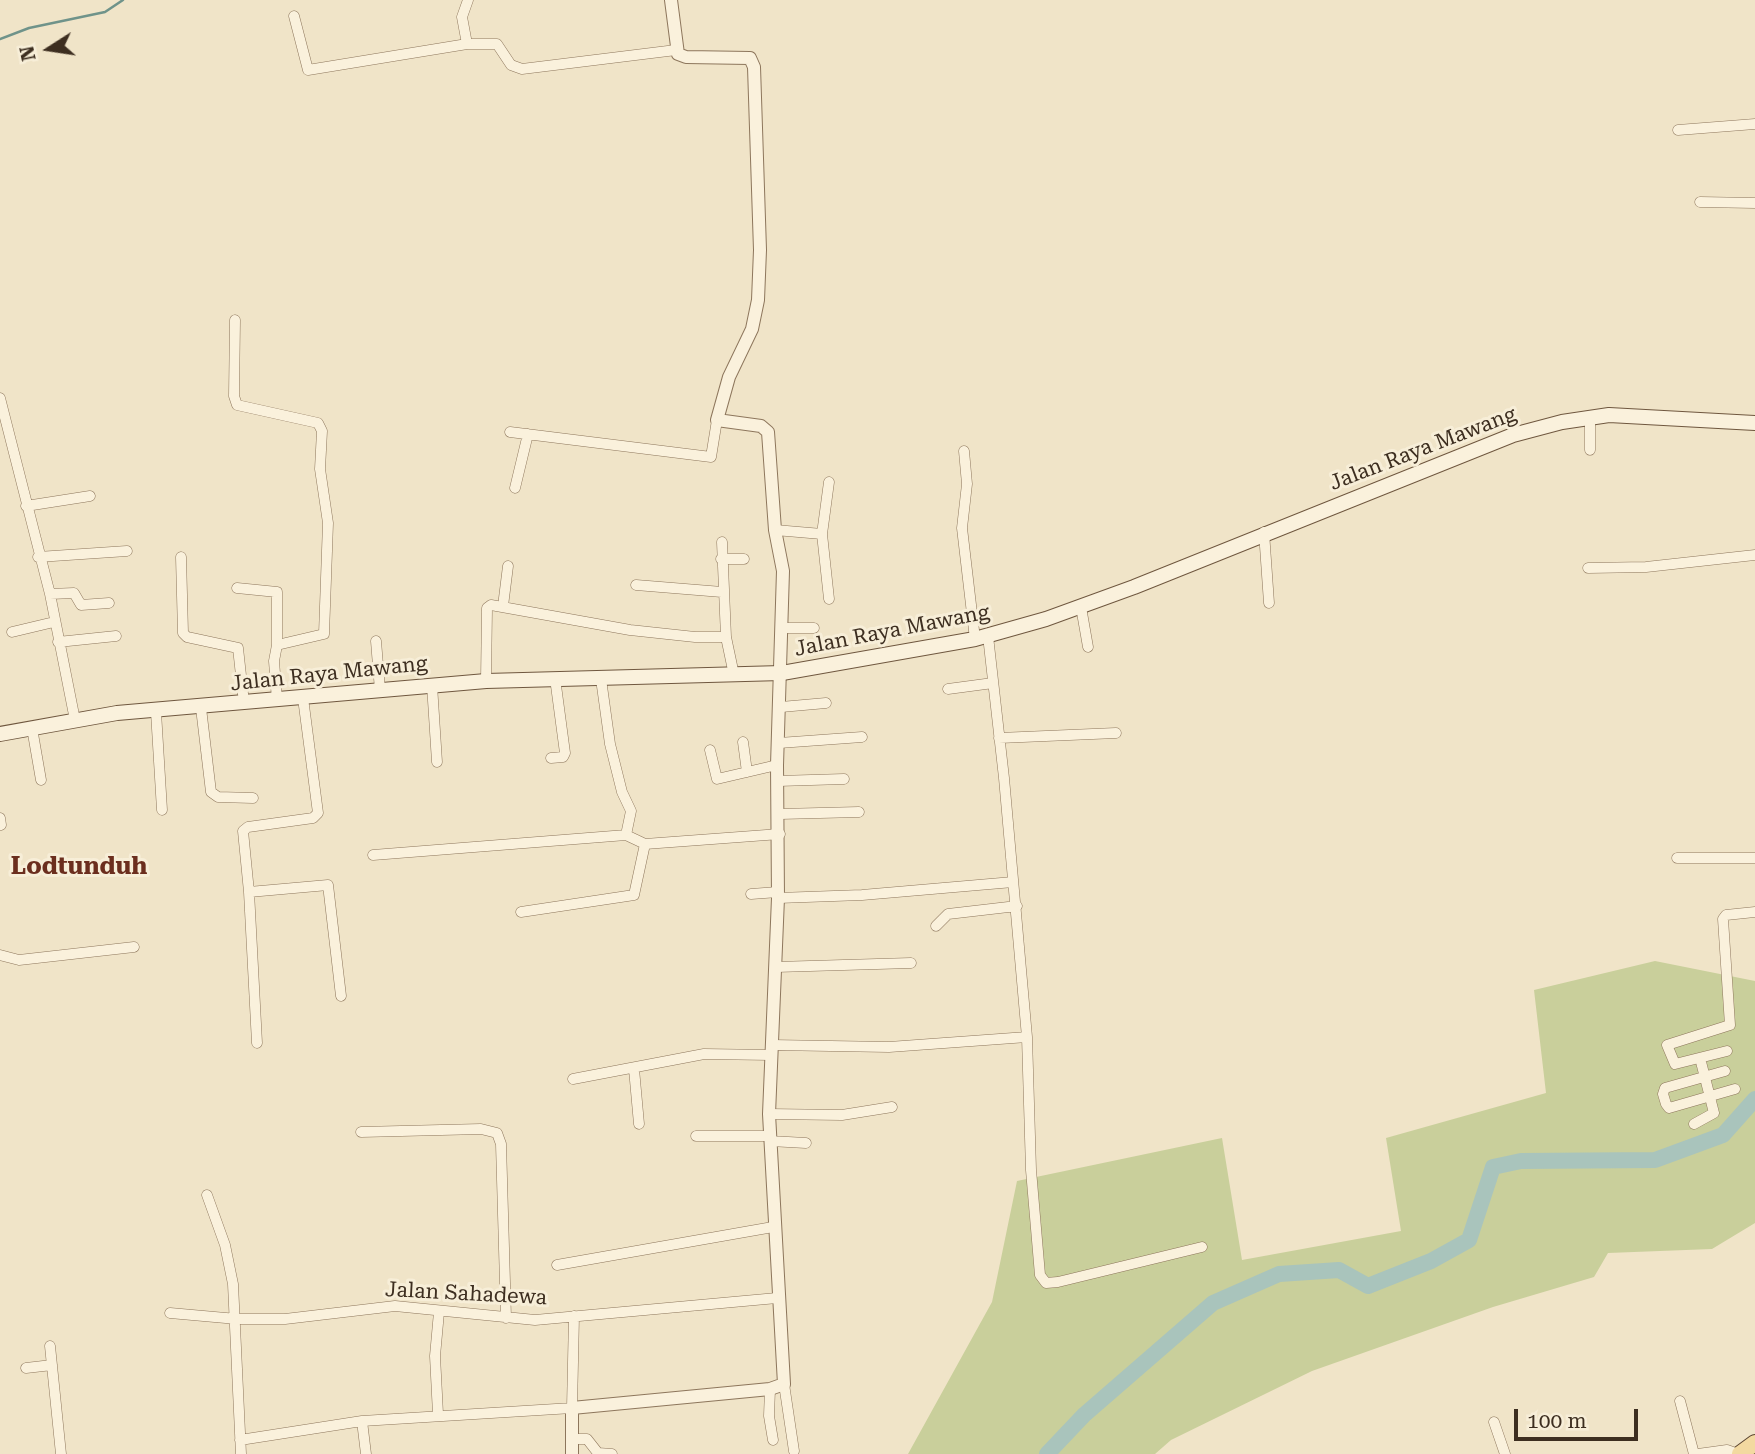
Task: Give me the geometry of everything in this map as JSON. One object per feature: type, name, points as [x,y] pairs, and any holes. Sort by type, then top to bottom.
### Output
[{"type":"main road","name":"Jalan Raya Mawang","points":[[0,734],[117,713],[201,708],[432,685],[555,678],[782,673],[981,637],[1081,607],[1503,438],[1590,417],[1642,415],[1755,424]]},
{"type":"main road","points":[[1739,1454],[1755,1443]]},
{"type":"street","points":[[467,44],[462,17],[468,0]]},
{"type":"street","points":[[671,0],[676,50]]},
{"type":"street","points":[[294,16],[308,70],[467,44],[497,44],[511,65],[522,69],[676,50],[686,57],[750,58],[754,67],[760,250],[758,300],[751,329],[729,377],[717,419],[711,457],[510,432]]},
{"type":"street","points":[[1678,130],[1755,124]]},
{"type":"street","points":[[1700,202],[1755,203]]},
{"type":"street","points":[[235,320],[234,396],[237,405],[317,423],[322,430],[320,469],[328,523],[324,634],[277,645]]},
{"type":"street","points":[[0,398],[38,557],[50,594],[75,720]]},
{"type":"street","points":[[1590,417],[1590,450]]},
{"type":"street","points":[[717,419],[761,426],[768,432],[775,530],[783,571],[782,673],[777,765],[780,834],[769,1114],[777,1298],[784,1384],[794,1451]]},
{"type":"street","points":[[515,488],[528,434]]},
{"type":"street","points":[[964,451],[967,484],[962,528],[981,637],[993,683],[1017,906],[1027,1037],[1031,1170],[1041,1278],[1046,1283],[1058,1282],[1202,1247]]},
{"type":"street","points":[[829,482],[822,534],[829,599]]},
{"type":"street","points":[[26,506],[90,496]]},
{"type":"street","points":[[775,530],[822,534]]},
{"type":"street","points":[[1264,533],[1269,603]]},
{"type":"street","points":[[722,542],[722,592],[726,636],[734,675]]},
{"type":"street","points":[[38,557],[127,551]]},
{"type":"street","points":[[1588,568],[1646,567],[1755,555]]},
{"type":"street","points":[[181,557],[183,633],[187,637],[238,648],[244,703]]},
{"type":"street","points":[[721,559],[744,559]]},
{"type":"street","points":[[503,606],[508,566]]},
{"type":"street","points":[[636,585],[722,592]]},
{"type":"street","points":[[237,588],[277,592],[277,645],[274,661],[277,699]]},
{"type":"street","points":[[50,594],[74,593],[81,605],[109,603]]},
{"type":"street","points":[[486,681],[488,608],[491,605],[630,630],[695,638],[726,636]]},
{"type":"street","points":[[1081,607],[1088,647]]},
{"type":"street","points":[[12,632],[54,622]]},
{"type":"street","points":[[783,628],[814,628]]},
{"type":"street","points":[[58,642],[116,636]]},
{"type":"street","points":[[376,641],[380,690]]},
{"type":"street","points":[[551,758],[562,757],[565,753],[555,678]]},
{"type":"street","points":[[601,679],[610,744],[622,792],[631,811],[626,835]]},
{"type":"street","points":[[948,689],[993,683]]},
{"type":"street","points":[[432,685],[437,762]]},
{"type":"street","points":[[257,1043],[249,892],[242,836],[245,829],[313,818],[318,813],[303,698]]},
{"type":"street","points":[[780,707],[826,703]]},
{"type":"street","points":[[201,708],[211,792],[218,797],[253,798]]},
{"type":"street","points":[[156,712],[162,810]]},
{"type":"street","points":[[32,727],[41,780]]},
{"type":"street","points":[[999,738],[1116,733]]},
{"type":"street","points":[[779,743],[862,737]]},
{"type":"street","points":[[743,741],[747,772]]},
{"type":"street","points":[[710,750],[717,779],[777,765]]},
{"type":"street","points":[[778,781],[844,779]]},
{"type":"street","points":[[780,814],[859,812]]},
{"type":"street","points":[[373,855],[626,835],[645,844],[780,834]]},
{"type":"street","points":[[521,912],[634,895],[645,844]]},
{"type":"street","points":[[1677,858],[1755,858]]},
{"type":"street","points":[[751,894],[862,895],[1013,882]]},
{"type":"street","points":[[249,892],[328,885],[341,996]]},
{"type":"street","points":[[936,926],[948,914],[1017,906]]},
{"type":"street","points":[[1727,1051],[1675,1064],[1667,1045],[1730,1025],[1723,919],[1726,915],[1755,912]]},
{"type":"street","points":[[0,954],[19,960],[134,947]]},
{"type":"street","points":[[776,967],[911,963]]},
{"type":"street","points":[[573,1079],[705,1054],[889,1047],[1027,1037]]},
{"type":"street","points":[[1694,1124],[1714,1114],[1700,1058]]},
{"type":"street","points":[[634,1069],[639,1124]]},
{"type":"street","points":[[1725,1071],[1665,1088],[1663,1094],[1670,1108],[1735,1089]]},
{"type":"street","points":[[769,1114],[842,1115],[892,1107]]},
{"type":"street","points":[[361,1132],[481,1129],[497,1133],[501,1144],[506,1318]]},
{"type":"street","points":[[695,1136],[806,1143]]},
{"type":"street","points":[[207,1195],[225,1245],[237,1319],[241,1454]]},
{"type":"street","points":[[557,1265],[773,1227]]},
{"type":"street","name":"Jalan Sahadewa","points":[[170,1312],[237,1319],[285,1319],[395,1306],[535,1320],[777,1298]]},
{"type":"street","points":[[438,1414],[435,1356],[439,1312]]},
{"type":"street","points":[[572,1454],[574,1316]]},
{"type":"street","points":[[50,1346],[61,1454]]},
{"type":"street","points":[[26,1368],[52,1364]]},
{"type":"street","points":[[240,1440],[362,1420],[572,1408],[770,1389],[784,1384]]},
{"type":"street","points":[[770,1389],[769,1416],[774,1440]]},
{"type":"street","points":[[1680,1401],[1696,1454],[1727,1450],[1739,1454]]},
{"type":"street","points":[[362,1420],[366,1454]]},
{"type":"street","points":[[1494,1422],[1506,1454]]},
{"type":"street","points":[[573,1439],[587,1439],[598,1453],[612,1454]]},
{"type":"green space","points":[[1655,961],[1755,981],[1755,1223],[1712,1249],[1608,1253],[1594,1277],[1493,1307],[1312,1371],[1171,1440],[1155,1454],[908,1454],[992,1302],[1017,1181],[1222,1138],[1242,1260],[1401,1231],[1386,1138],[1546,1093],[1534,990]]},
{"type":"waterway","points":[[0,39],[29,28],[105,12],[123,0]]},
{"type":"waterway","points":[[1047,1454],[1084,1415],[1213,1303],[1279,1274],[1339,1270],[1368,1286],[1431,1261],[1469,1240],[1493,1167],[1521,1161],[1655,1160],[1723,1135],[1755,1099]]},
{"type":"district","name":"Lodtunduh","points":[[79,867]]}]
